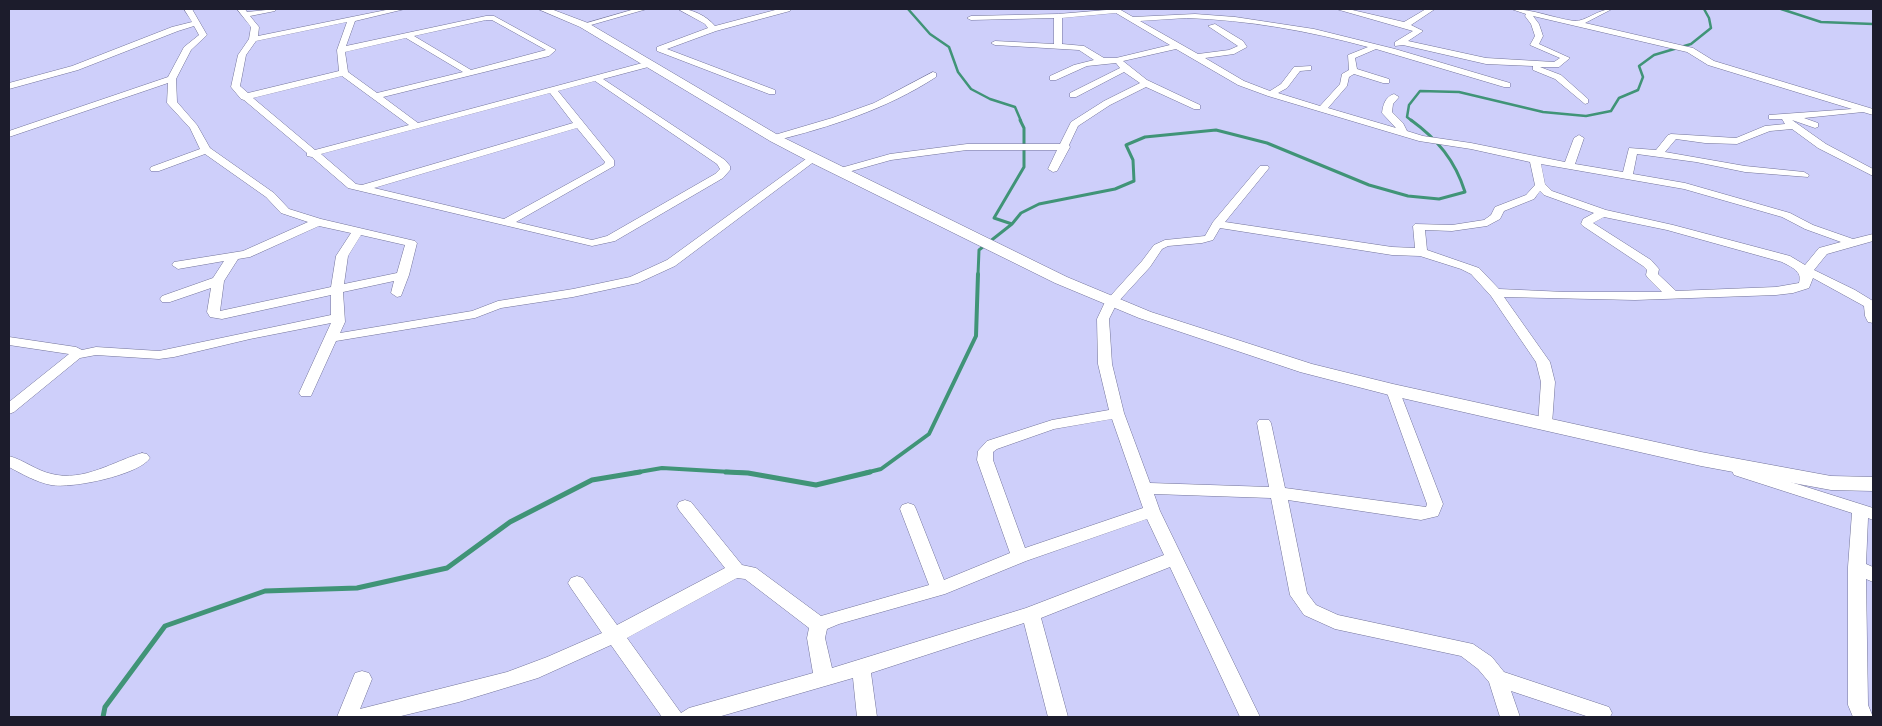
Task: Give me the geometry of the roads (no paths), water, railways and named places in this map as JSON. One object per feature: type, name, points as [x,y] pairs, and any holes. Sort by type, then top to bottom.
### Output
[{"type":"street","points":[[188,9],[203,35],[187,49],[172,79],[172,103],[194,127],[206,150],[270,195],[285,211],[318,222],[412,243],[397,293]]},
{"type":"street","points":[[243,12],[272,9]]},
{"type":"street","points":[[253,39],[401,9]]},
{"type":"street","points":[[543,9],[581,23],[738,114],[774,138],[842,172],[1111,302],[1188,330],[1306,368],[1393,390],[1701,458],[1830,483],[1873,484]]},
{"type":"street","points":[[581,23],[623,9]]},
{"type":"street","points":[[581,23],[643,9]]},
{"type":"street","points":[[682,9],[708,22],[714,29]]},
{"type":"street","points":[[772,92],[660,49],[714,29],[787,9]]},
{"type":"street","points":[[1229,18],[1230,9]]},
{"type":"street","points":[[1340,9],[1405,25],[1419,33],[1386,50]]},
{"type":"street","points":[[1405,25],[1431,9]]},
{"type":"street","points":[[1515,9],[1530,14],[1654,40],[1690,50],[1711,63],[1870,111]]},
{"type":"street","points":[[1579,23],[1608,9]]},
{"type":"street","points":[[971,18],[1058,16],[1115,10],[1241,83],[1271,94],[1403,134],[1535,160],[1626,174],[1684,186],[1786,215],[1809,227],[1851,242]]},
{"type":"street","points":[[243,12],[255,28],[253,39],[242,55],[235,87],[244,97],[311,154],[352,186],[592,243],[602,242],[619,234],[719,176],[725,170],[725,166],[721,162],[596,78]]},
{"type":"street","points":[[1130,19],[1193,12],[1298,28],[1375,47],[1507,85]]},
{"type":"street","points":[[1402,42],[1486,61],[1556,66],[1566,58],[1534,45],[1540,36],[1529,16],[1530,14]]},
{"type":"street","points":[[1058,16],[1058,47]]},
{"type":"street","points":[[341,50],[486,18],[494,18],[552,50],[546,54],[376,96]]},
{"type":"street","points":[[352,19],[341,50],[344,73],[416,126]]},
{"type":"street","points":[[9,86],[75,68],[175,29],[197,23]]},
{"type":"street","points":[[1196,56],[1231,52],[1243,48],[1240,42],[1212,26]]},
{"type":"street","points":[[408,36],[470,72]]},
{"type":"street","points":[[995,43],[1080,48],[1100,60],[1121,65],[1148,83],[1197,108]]},
{"type":"street","points":[[1121,65],[1120,59],[1177,46]]},
{"type":"street","points":[[1352,72],[1351,58],[1375,47]]},
{"type":"street","points":[[1053,78],[1076,67],[1100,60]]},
{"type":"street","points":[[311,154],[649,64]]},
{"type":"street","points":[[1526,64],[1558,78],[1585,101]]},
{"type":"street","points":[[1073,95],[1121,65]]},
{"type":"street","points":[[1271,94],[1284,86],[1297,69],[1308,68]]},
{"type":"street","points":[[1322,109],[1344,84],[1345,76],[1352,72],[1386,81]]},
{"type":"street","points":[[244,97],[344,73]]},
{"type":"street","points":[[774,138],[808,129],[888,100],[918,86],[933,75]]},
{"type":"street","points":[[9,134],[172,79]]},
{"type":"street","points":[[1054,169],[1074,124],[1107,103],[1148,83]]},
{"type":"street","points":[[505,223],[609,166],[610,162],[552,90]]},
{"type":"street","points":[[1394,97],[1388,104],[1387,113],[1400,125],[1403,134]]},
{"type":"street","points":[[1783,118],[1870,111]]},
{"type":"street","points":[[1783,118],[1815,125]]},
{"type":"street","points":[[1658,154],[1671,137],[1737,142],[1768,128],[1791,126],[1783,118]]},
{"type":"street","points":[[1783,118],[1822,146],[1873,173]]},
{"type":"street","points":[[361,188],[580,124]]},
{"type":"street","points":[[1569,165],[1579,138]]},
{"type":"street","points":[[842,172],[878,160],[902,155],[988,146],[1065,147]]},
{"type":"street","points":[[155,169],[206,150]]},
{"type":"street","points":[[1626,174],[1633,150],[1744,169],[1804,174]]},
{"type":"street","points":[[331,338],[475,314],[503,303],[573,293],[634,280],[671,263],[814,158]]},
{"type":"street","points":[[1535,160],[1540,185],[1548,193],[1603,213],[1669,227],[1786,259],[1806,273],[1828,281],[1860,298],[1870,305],[1873,319]]},
{"type":"street","points":[[1250,717],[1152,511],[1117,413],[1105,364],[1103,319],[1111,302],[1146,264],[1158,247],[1165,243],[1209,238],[1217,224],[1264,168]]},
{"type":"street","points":[[1421,252],[1419,226],[1452,228],[1487,223],[1496,217],[1499,209],[1530,198],[1540,185]]},
{"type":"street","points":[[1603,213],[1587,221],[1587,224],[1647,262],[1653,269],[1652,275],[1671,294]]},
{"type":"street","points":[[178,266],[246,254],[318,222]]},
{"type":"street","points":[[1217,224],[1392,252],[1421,252],[1471,268],[1495,293],[1544,362],[1548,382],[1545,424]]},
{"type":"street","points":[[306,393],[338,322],[337,290],[342,256],[359,230]]},
{"type":"street","points":[[1495,293],[1558,297],[1793,289],[1804,285],[1806,273],[1823,251],[1873,237]]},
{"type":"street","points":[[233,257],[218,281],[213,312],[222,315],[403,276]]},
{"type":"street","points":[[166,299],[218,281]]},
{"type":"street","points":[[9,409],[76,355],[96,351],[159,355],[174,353],[250,335],[337,318]]},
{"type":"street","points":[[9,341],[72,349],[76,351],[76,355]]},
{"type":"street","points":[[1144,488],[1278,493],[1421,514],[1432,512],[1434,504],[1393,390]]},
{"type":"street","points":[[1020,556],[985,460],[986,451],[992,445],[1052,425],[1117,413]]},
{"type":"street","points":[[1264,423],[1299,595],[1310,610],[1335,622],[1466,649],[1484,663],[1497,678],[1510,717]]},
{"type":"street","points":[[9,461],[51,480],[63,482],[124,468],[142,458]]},
{"type":"street","points":[[1701,458],[1866,512],[1857,567],[1865,712]]},
{"type":"street","points":[[685,506],[737,571]]},
{"type":"street","points":[[908,509],[939,589]]},
{"type":"street","points":[[819,625],[834,618],[939,589],[1020,556],[1152,511]]},
{"type":"street","points":[[689,717],[861,668],[1031,614],[1175,558]]},
{"type":"street","points":[[1857,567],[1873,575]]},
{"type":"street","points":[[363,717],[484,686],[552,664],[615,636],[724,576],[737,571],[750,573],[819,625]]},
{"type":"street","points":[[577,583],[674,717]]},
{"type":"street","points":[[1031,614],[1058,717]]},
{"type":"street","points":[[819,625],[816,638],[824,678]]},
{"type":"street","points":[[861,668],[866,717]]},
{"type":"street","points":[[1497,678],[1602,713]]},
{"type":"street","points":[[347,717],[362,679]]},
{"type":"waterway","points":[[908,9],[930,34],[949,47],[958,72],[971,89],[990,99],[1015,107],[1021,121]]},
{"type":"waterway","points":[[1412,121],[1407,117],[1409,105],[1420,91],[1459,92],[1543,112],[1586,116],[1611,111],[1619,98],[1638,90],[1643,77],[1639,66],[1654,55],[1691,44],[1711,28],[1709,18],[1704,9]]},
{"type":"waterway","points":[[1781,9],[1821,22],[1873,24]]},
{"type":"waterway","points":[[1012,224],[994,218],[1024,167],[1024,128],[1020,120]]},
{"type":"waterway","points":[[1012,224],[1021,213],[1039,204],[1115,189],[1134,181],[1133,160],[1126,145],[1145,137],[1216,130],[1267,143],[1369,185],[1408,196],[1439,199],[1465,192],[1456,170],[1444,151],[1411,120]]},
{"type":"waterway","points":[[978,275],[979,250],[1012,224]]},
{"type":"waterway","points":[[865,473],[881,469],[929,434],[976,336],[978,274]]},
{"type":"waterway","points":[[633,473],[662,468],[748,473]]},
{"type":"waterway","points":[[103,717],[105,707],[165,626],[265,591],[357,588],[447,568],[510,522],[592,480],[640,472]]},
{"type":"waterway","points":[[726,472],[748,473]]},
{"type":"waterway","points":[[748,473],[816,485],[870,472]]}]
